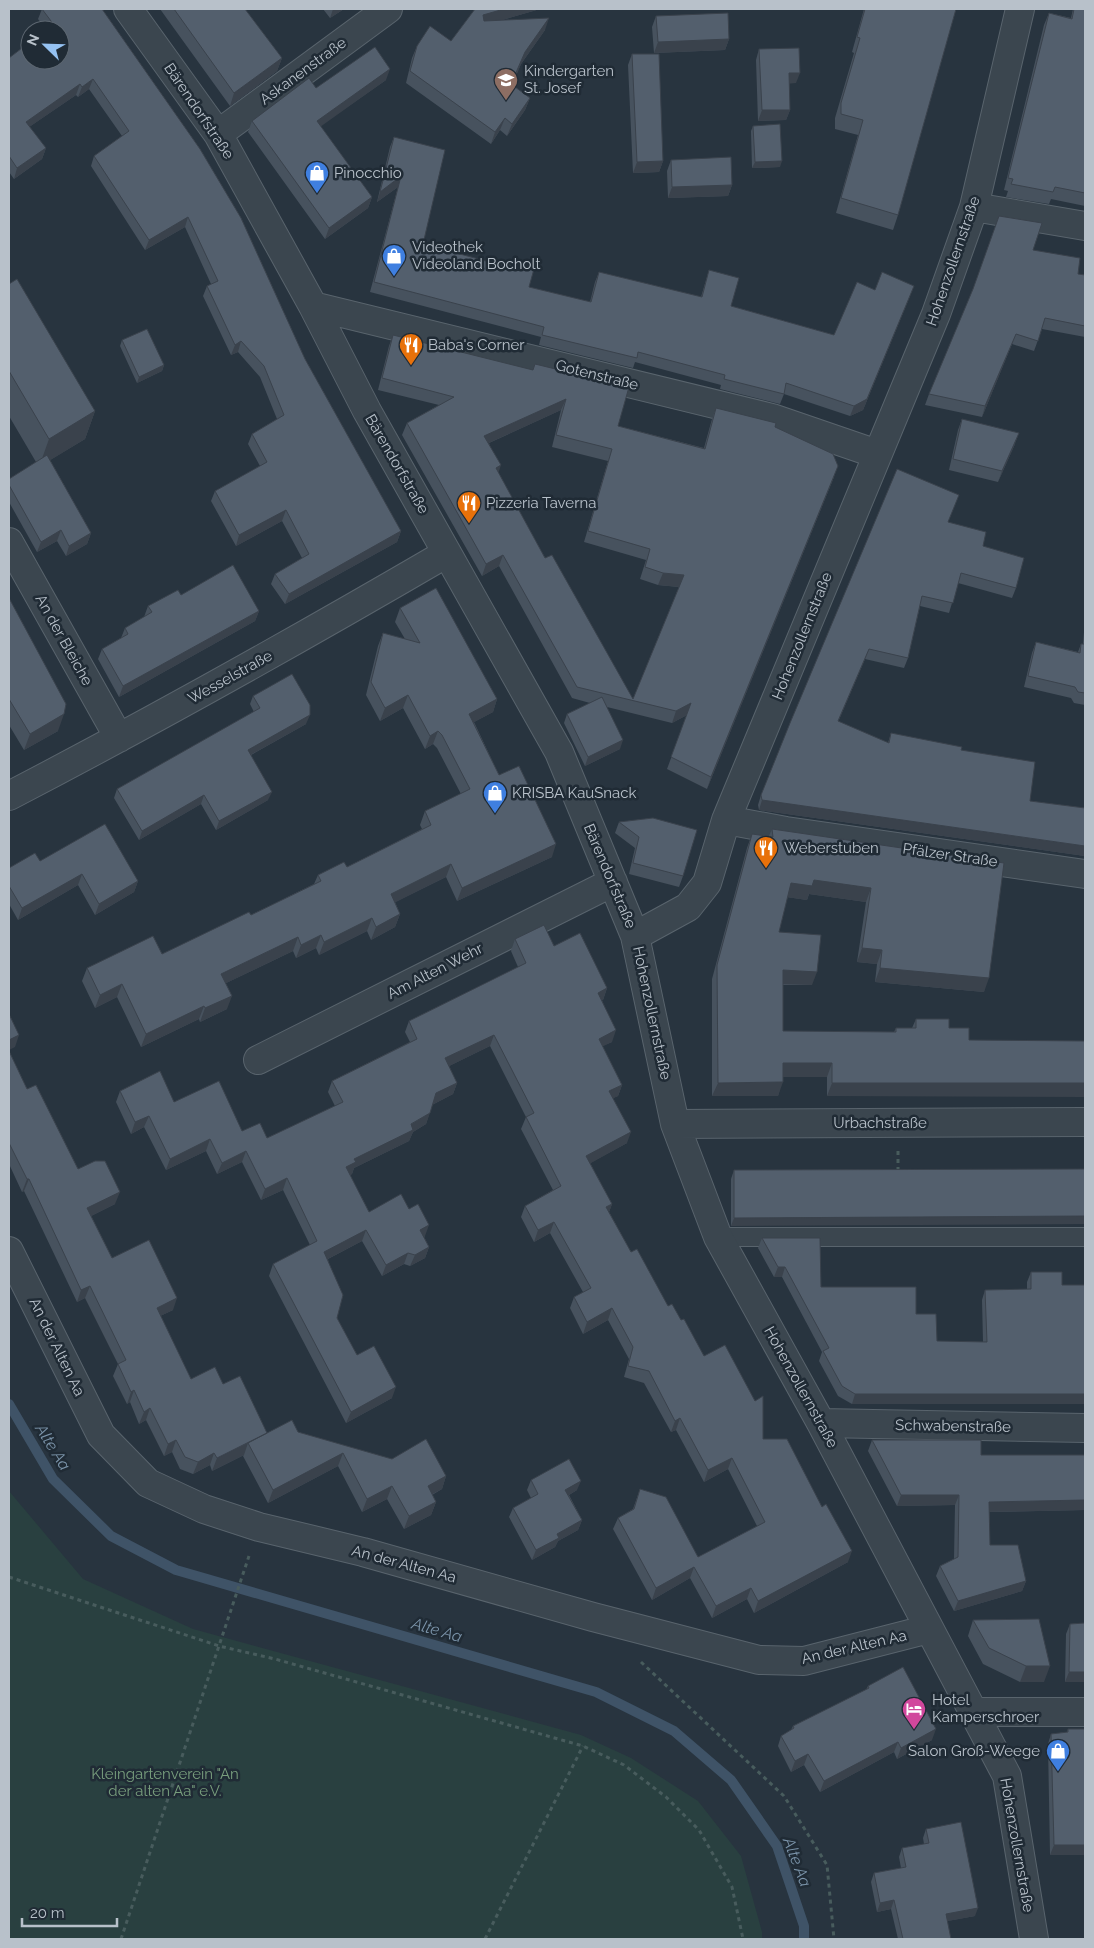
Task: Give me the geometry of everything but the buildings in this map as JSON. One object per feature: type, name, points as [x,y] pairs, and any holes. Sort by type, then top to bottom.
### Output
[{"type":"street","name":"Bärendorfstraße","points":[[128,9],[218,134],[314,306],[367,411],[559,752],[635,936]]},
{"type":"street","name":"Askanenstraße","points":[[218,134],[388,9]]},
{"type":"street","name":"Hohenzollernstraße","points":[[1020,9],[974,207],[936,314],[726,820],[707,883],[688,907],[635,936],[676,1124],[718,1238],[821,1423],[971,1712],[1007,1776],[1034,1939]]},
{"type":"street","points":[[974,207],[1085,226]]},
{"type":"street","name":"Gotenstraße","points":[[314,306],[772,418],[877,454]]},
{"type":"street","name":"An der Bleiche","points":[[9,542],[119,738]]},
{"type":"street","name":"Wesselstraße","points":[[9,796],[119,738],[320,627],[447,553]]},
{"type":"street","name":"Pfälzer Straße","points":[[726,820],[786,831],[1085,874]]},
{"type":"street","name":"Am Alten Wehr","points":[[258,1060],[612,882]]},
{"type":"street","name":"Urbachstraße","points":[[676,1124],[1085,1122]]},
{"type":"street","name":"An der Alten Aa","points":[[9,1251],[101,1436],[148,1483],[204,1509],[259,1527],[363,1552],[593,1617],[759,1660],[804,1661],[929,1629]]},
{"type":"street","name":"Schwabenstraße","points":[[821,1423],[1085,1428]]},
{"type":"street","points":[[971,1712],[1085,1712]]},
{"type":"lane","points":[[718,1238],[1085,1237]]},
{"type":"path","points":[[898,1123],[898,1180]]},
{"type":"path","points":[[121,1939],[249,1556]]},
{"type":"path","points":[[9,1576],[219,1646],[341,1677],[583,1746],[624,1765],[666,1797],[699,1830],[732,1887],[744,1939]]},
{"type":"path","points":[[636,1657],[784,1796],[827,1865],[834,1939]]},
{"type":"path","points":[[485,1939],[583,1746]]},
{"type":"green space","name":"Kleingartenverein \"An der alten Aa\" e.V.","points":[[9,1491],[83,1579],[193,1629],[581,1735],[631,1758],[698,1801],[741,1856],[762,1932],[762,1939],[9,1939]]},
{"type":"waterway","name":"Alte Aa","points":[[9,1404],[53,1479],[111,1536],[176,1570],[596,1692],[674,1731],[731,1780],[777,1846],[804,1926],[804,1939]]},
{"type":"place","name":"Kindergarten St. Josef","points":[[506,101]]},
{"type":"place","name":"Pinocchio","points":[[317,194]]},
{"type":"place","name":"Videothek Videoland Bocholt","points":[[394,277]]},
{"type":"place","name":"Baba's Corner","points":[[411,366]]},
{"type":"place","name":"Pizzeria Taverna","points":[[469,524]]},
{"type":"place","name":"KRISBA KauSnack","points":[[495,814]]},
{"type":"place","name":"Weberstuben","points":[[766,869]]},
{"type":"place","name":"Hotel Kamperschroer","points":[[914,1730]]},
{"type":"place","name":"Salon Groß-Weege","points":[[1058,1772]]}]
